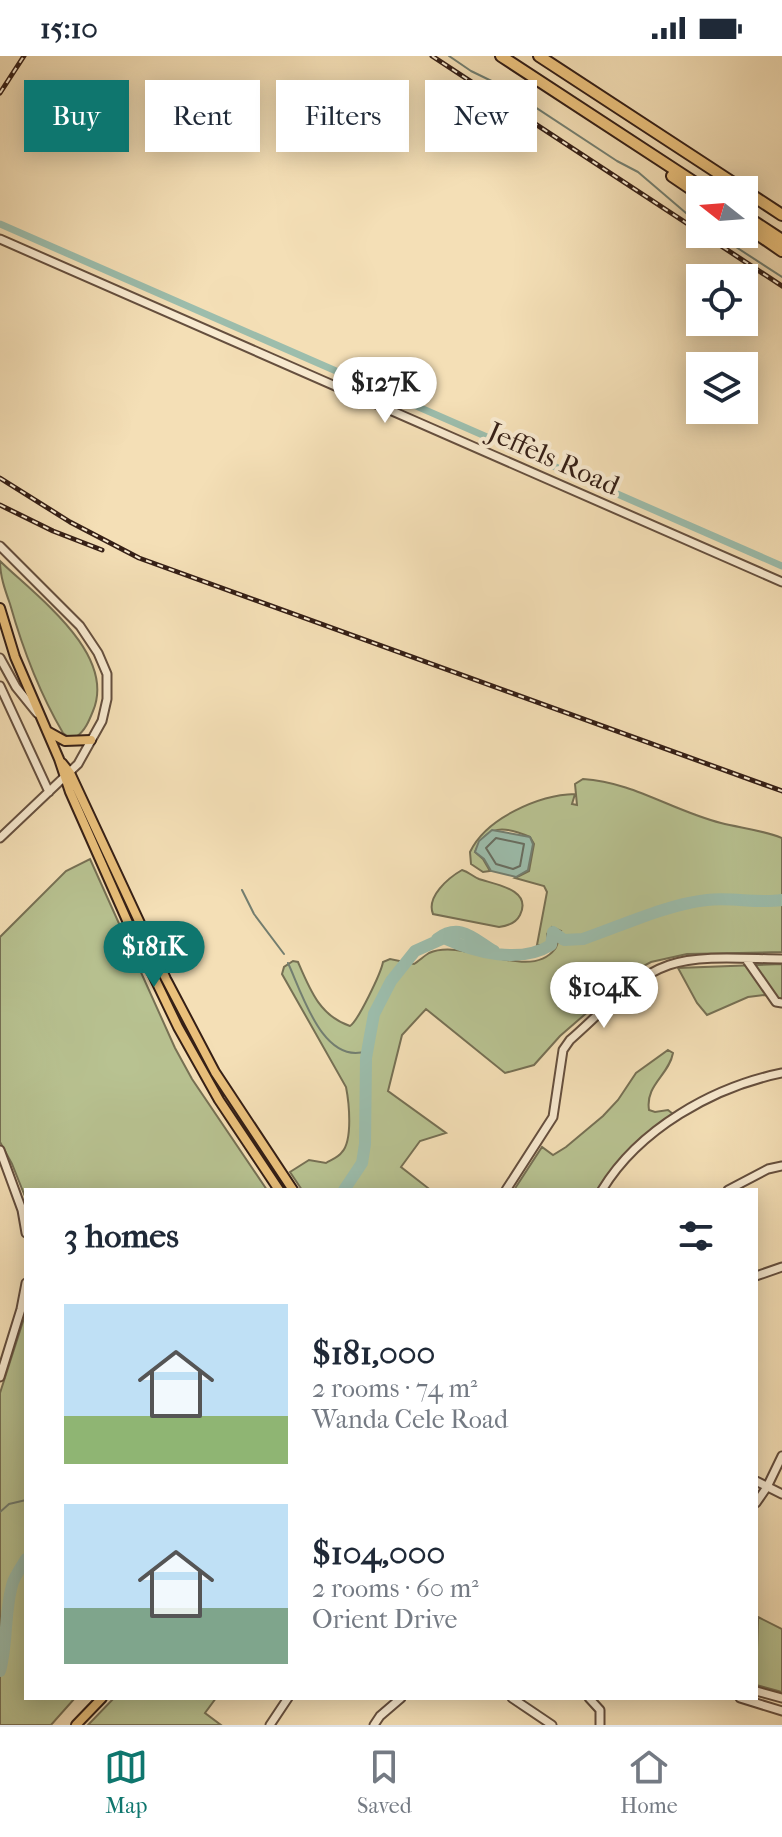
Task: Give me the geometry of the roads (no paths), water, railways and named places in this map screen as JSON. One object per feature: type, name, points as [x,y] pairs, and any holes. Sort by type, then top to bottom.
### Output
[{"type":"highway","points":[[501,56],[686,177]]},
{"type":"highway","points":[[539,56],[723,176]]},
{"type":"highway","points":[[646,151],[657,166],[686,186]]},
{"type":"highway","points":[[758,199],[782,215]]},
{"type":"highway","points":[[758,224],[782,240]]},
{"type":"highway","points":[[758,235],[782,251]]},
{"type":"main road","points":[[0,608],[15,657],[46,731],[160,966],[215,1072],[292,1188]]},
{"type":"main road","points":[[46,731],[65,741],[91,740]]},
{"type":"main road","points":[[67,776],[129,925],[178,1027],[219,1100],[278,1188]]},
{"type":"main road","points":[[76,1725],[100,1700]]},
{"type":"street","name":"Jeffels Road","points":[[0,239],[782,582]]},
{"type":"street","points":[[0,546],[80,626],[98,653],[107,674],[107,699],[102,721],[91,740],[67,776],[0,838]]},
{"type":"street","points":[[0,658],[16,687],[39,714]]},
{"type":"street","points":[[0,686],[49,792]]},
{"type":"street","points":[[0,823],[7,830]]},
{"type":"street","points":[[746,959],[776,1002],[782,1003]]},
{"type":"street","points":[[507,1188],[553,1117],[563,1050],[570,1040],[649,973],[672,963],[782,959]]},
{"type":"street","points":[[604,1188],[628,1157],[665,1124],[716,1096],[782,1073]]},
{"type":"street","points":[[0,1150],[24,1222]]},
{"type":"street","points":[[732,1188],[768,1169],[782,1166]]},
{"type":"street","points":[[758,1275],[782,1267]]},
{"type":"street","points":[[0,1377],[24,1292]]},
{"type":"street","points":[[758,1500],[782,1456]]},
{"type":"street","points":[[758,1482],[782,1494]]},
{"type":"street","points":[[758,1692],[782,1698]]},
{"type":"street","points":[[270,1725],[287,1700]]},
{"type":"street","points":[[374,1725],[399,1700]]},
{"type":"street","points":[[515,1700],[552,1725]]},
{"type":"street","points":[[591,1700],[600,1710],[600,1725]]},
{"type":"street","points":[[746,1700],[782,1711]]},
{"type":"water","points":[[492,830],[530,837],[533,844],[528,870],[516,877],[491,871],[475,852],[479,841]]},
{"type":"waterway","points":[[449,56],[506,88],[638,172],[686,213]]},
{"type":"waterway","points":[[0,224],[782,566]]},
{"type":"waterway","points":[[737,248],[782,277]]},
{"type":"waterway","points":[[242,890],[254,914],[284,954]]},
{"type":"waterway","points":[[345,1188],[362,1163],[366,1058],[374,1014],[391,981],[415,951],[444,938],[484,952],[526,954],[551,945],[553,932],[564,940],[583,939],[692,902],[717,899],[782,900]]},
{"type":"waterway","points":[[437,939],[445,934],[460,932],[494,951]]},
{"type":"waterway","points":[[288,963],[316,1024],[326,1038],[338,1048],[352,1053],[367,1051]]},
{"type":"waterway","points":[[0,1512],[9,1504],[24,1500]]},
{"type":"waterway","points":[[0,1671],[10,1593],[24,1562]]},
{"type":"railway","points":[[0,93],[24,56]]},
{"type":"railway","points":[[432,56],[686,223]]},
{"type":"railway","points":[[724,248],[782,286]]},
{"type":"railway","points":[[0,478],[70,522],[139,558],[782,791]]},
{"type":"railway","points":[[0,505],[102,550]]}]
